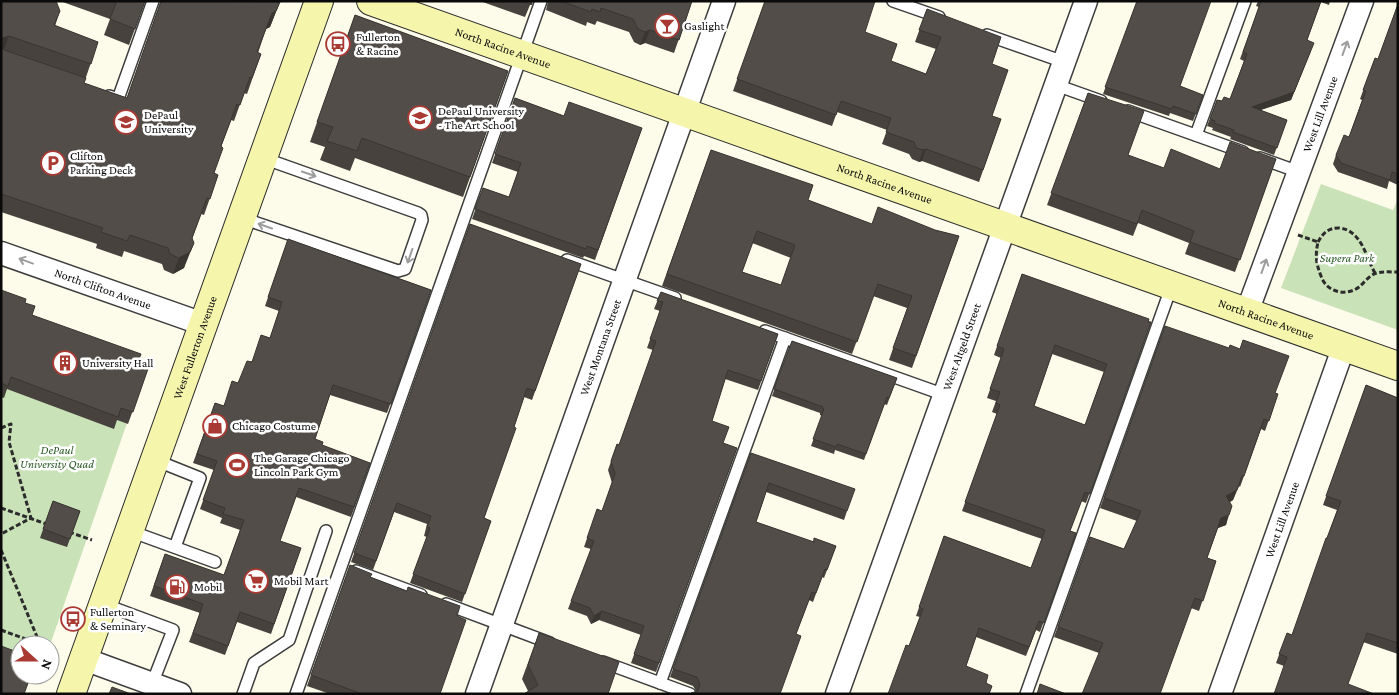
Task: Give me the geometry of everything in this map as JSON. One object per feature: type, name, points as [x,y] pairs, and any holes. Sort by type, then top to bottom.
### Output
[{"type":"street","name":"West Fullerton Avenue","points":[[72,694],[319,1]]},
{"type":"street","name":"North Racine Avenue","points":[[371,1],[1398,366]]},
{"type":"street","name":"West Montana Street","points":[[477,694],[724,1]]},
{"type":"street","name":"West Altgeld Street","points":[[837,694],[1086,1]]},
{"type":"street","name":"West Lill Avenue","points":[[1247,312],[1362,1]]},
{"type":"street","name":"North Clifton Avenue","points":[[1,252],[203,324]]},
{"type":"street","name":"West Lill Avenue","points":[[1220,694],[1344,346]]},
{"type":"street","points":[[84,659],[180,694]]},
{"type":"lane","points":[[100,93],[118,99],[153,1]]},
{"type":"lane","points":[[296,694],[466,224],[521,55],[541,1]]},
{"type":"lane","points":[[893,1],[906,3],[951,22]]},
{"type":"lane","points":[[1196,135],[1245,1]]},
{"type":"lane","points":[[978,32],[1064,62]]},
{"type":"lane","points":[[1056,85],[1299,172]]},
{"type":"lane","points":[[242,218],[398,271],[405,270],[422,220],[421,215],[263,158]]},
{"type":"lane","points":[[553,255],[684,302]]},
{"type":"lane","points":[[1026,694],[1172,285]]},
{"type":"lane","points":[[757,328],[945,395]]},
{"type":"lane","points":[[660,683],[785,338]]},
{"type":"lane","points":[[154,460],[200,478],[175,548]]},
{"type":"lane","points":[[130,531],[215,562]]},
{"type":"lane","points":[[243,694],[254,663],[289,640],[326,531]]},
{"type":"lane","points":[[341,566],[561,646]]},
{"type":"lane","points":[[103,604],[172,630],[152,684]]},
{"type":"lane","points":[[588,656],[690,694]]},
{"type":"path","points":[[1375,273],[1358,239],[1351,232],[1344,228],[1332,228],[1323,234],[1318,242],[1315,260],[1322,281],[1329,289],[1338,292],[1348,292],[1358,288],[1375,273],[1398,272]]},
{"type":"path","points":[[1296,235],[1318,242]]},
{"type":"path","points":[[1,428],[11,424],[9,442],[31,518]]},
{"type":"path","points":[[1,508],[57,528]]},
{"type":"path","points":[[1,534],[31,518]]},
{"type":"path","points":[[66,531],[92,540]]},
{"type":"path","points":[[1,550],[37,635]]},
{"type":"path","points":[[1,630],[14,635]]},
{"type":"green space","name":"Supera Park","points":[[1321,184],[1393,210],[1398,199],[1398,330],[1281,288]]},
{"type":"green space","name":"DePaul University Quad","points":[[1,380],[127,423],[53,635],[10,635],[10,672],[1,669]]},
{"type":"building","points":[[1,1],[56,1],[60,11],[54,25],[98,42],[91,64],[9,36],[1,39]]},
{"type":"building","points":[[112,1],[145,1],[135,29],[110,19],[116,3]]},
{"type":"building","name":"DePaul University","points":[[161,1],[280,2],[276,11],[272,13],[257,52],[261,54],[252,78],[250,77],[240,105],[237,104],[221,146],[223,148],[214,173],[218,175],[210,199],[207,198],[192,238],[194,243],[190,252],[179,258],[170,254],[168,248],[130,235],[127,241],[101,232],[103,228],[1,194],[1,47],[4,50],[86,78],[84,83],[127,98]]},
{"type":"building","points":[[561,1],[692,1],[679,40],[650,30],[645,32],[638,29],[633,19],[601,8],[600,12],[592,9],[591,12]]},
{"type":"building","points":[[765,1],[875,1],[865,32],[897,44],[891,61],[926,74],[941,37],[919,30],[927,9],[1001,37],[992,64],[1008,70],[992,116],[1001,119],[983,170],[926,149],[916,148],[914,142],[886,132],[891,118],[841,101],[836,115],[737,79]]},
{"type":"building","points":[[1137,1],[1211,1],[1180,86],[1203,95],[1196,114],[1173,106],[1172,109],[1105,87]]},
{"type":"building","points":[[1261,1],[1321,1],[1307,40],[1314,43],[1294,92],[1252,107],[1287,120],[1277,148],[1233,132],[1234,130],[1214,123],[1215,121],[1210,119],[1217,100],[1222,101],[1224,97],[1230,99],[1247,54],[1243,52]]},
{"type":"building","points":[[1398,4],[1398,174],[1392,172],[1390,180],[1341,163],[1336,155],[1344,135],[1349,137],[1366,91],[1363,90],[1375,58],[1378,59]]},
{"type":"building","points":[[355,15],[508,71],[470,177],[362,138],[357,151],[327,141],[333,127],[317,122]]},
{"type":"building","points":[[1088,93],[1144,111],[1128,155],[1164,168],[1171,149],[1220,169],[1230,142],[1276,159],[1240,260],[1190,242],[1194,231],[1142,210],[1137,224],[1051,193]]},
{"type":"building","points":[[515,98],[564,116],[569,102],[642,128],[598,250],[587,246],[586,249],[475,209],[483,188],[509,197],[521,163],[495,154]]},
{"type":"building","points":[[711,150],[813,185],[808,200],[872,224],[878,207],[935,230],[959,236],[916,356],[893,348],[912,296],[878,284],[857,342],[667,274]],"holes":[[[757,231],[795,245],[781,285],[742,272]]]},
{"type":"building","points":[[470,224],[581,264],[535,391],[527,388],[514,427],[516,428],[484,518],[491,521],[465,594],[413,574],[430,528],[427,527],[431,516],[397,503],[376,561],[354,553]]},
{"type":"building","points":[[288,239],[431,290],[391,404],[333,385],[315,439],[323,442],[322,445],[370,463],[354,507],[299,488],[280,541],[301,548],[274,624],[240,612],[228,646],[193,633],[203,604],[154,586],[165,554],[224,575],[244,520],[223,514],[225,508],[203,500],[217,461],[197,454],[215,403],[224,406],[232,381],[238,383],[247,361],[252,362],[261,335],[270,338],[282,302],[268,297]]},
{"type":"building","points":[[1022,274],[1149,319],[1148,322],[1151,322],[1090,494],[1085,492],[1070,531],[1076,533],[1044,623],[1039,621],[1029,647],[979,628],[966,666],[988,675],[986,683],[992,686],[989,694],[888,694],[906,645],[909,646],[923,609],[919,607],[944,536],[1031,568],[1045,530],[965,502],[1000,405],[996,403],[1000,392],[990,389],[1004,349],[997,346]],"holes":[[[1055,345],[1107,364],[1085,425],[1034,406]]]},
{"type":"building","name":"University Hall","points":[[1,290],[26,299],[25,303],[35,306],[32,315],[141,354],[139,359],[150,363],[133,412],[121,408],[118,417],[11,377],[8,386],[1,383]]},
{"type":"building","points":[[661,292],[778,334],[761,381],[728,370],[712,421],[729,427],[723,443],[737,448],[659,663],[634,654],[644,626],[602,611],[594,616],[590,608],[571,601],[594,541],[587,538],[597,509],[602,511],[615,474],[611,461],[617,444],[619,445],[656,341],[650,339],[663,302],[657,301]]},
{"type":"building","points":[[1165,326],[1229,348],[1230,345],[1240,349],[1243,340],[1289,356],[1275,393],[1278,394],[1269,421],[1264,419],[1244,476],[1242,476],[1237,490],[1226,496],[1232,506],[1229,515],[1221,518],[1207,558],[1216,561],[1203,601],[1195,598],[1160,694],[1082,694],[1103,643],[1058,627],[1090,537],[1124,549],[1141,511],[1104,498]]},
{"type":"building","points":[[792,341],[897,378],[889,398],[887,397],[866,454],[837,444],[836,447],[813,439],[824,409],[823,407],[774,389]]},
{"type":"building","points":[[1366,385],[1398,398],[1398,643],[1367,633],[1348,684],[1374,694],[1274,694],[1287,657],[1279,654],[1287,633],[1292,635],[1341,501],[1326,496]]},
{"type":"building","points":[[751,453],[855,489],[847,511],[769,483],[756,522],[814,542],[814,538],[836,546],[816,593],[812,592],[796,634],[801,636],[780,694],[691,694],[698,691],[700,685],[697,677],[673,669]]},
{"type":"building","points":[[53,501],[80,511],[70,539],[43,529]]},
{"type":"building","points":[[350,565],[372,574],[370,577],[407,591],[408,587],[460,606],[457,616],[466,620],[440,694],[362,694],[311,675]]},
{"type":"building","points":[[539,633],[619,662],[608,694],[524,694],[538,685],[528,665]]},
{"type":"building","points":[[1,646],[10,649],[10,685],[27,685],[24,694],[1,694]]},
{"type":"building","points":[[1040,684],[1066,694],[1037,694]]},
{"type":"building","points":[[112,687],[131,694],[109,694]]},
{"type":"place","name":"Gaslight","points":[[667,26]]},
{"type":"place","name":"Fullerton & Racine","points":[[338,44]]},
{"type":"place","name":"DePaul University - The Art School","points":[[420,118]]},
{"type":"place","name":"DePaul University","points":[[126,122]]},
{"type":"place","name":"Clifton Parking Deck","points":[[53,163]]},
{"type":"place","name":"University Hall","points":[[65,363]]},
{"type":"place","name":"Chicago Costume","points":[[215,426]]},
{"type":"place","name":"The Garage Chicago Lincoln Park Gym","points":[[237,465]]},
{"type":"place","name":"Mobil Mart","points":[[256,581]]},
{"type":"place","name":"Mobil","points":[[177,587]]},
{"type":"place","name":"Fullerton & Seminary","points":[[73,619]]}]
